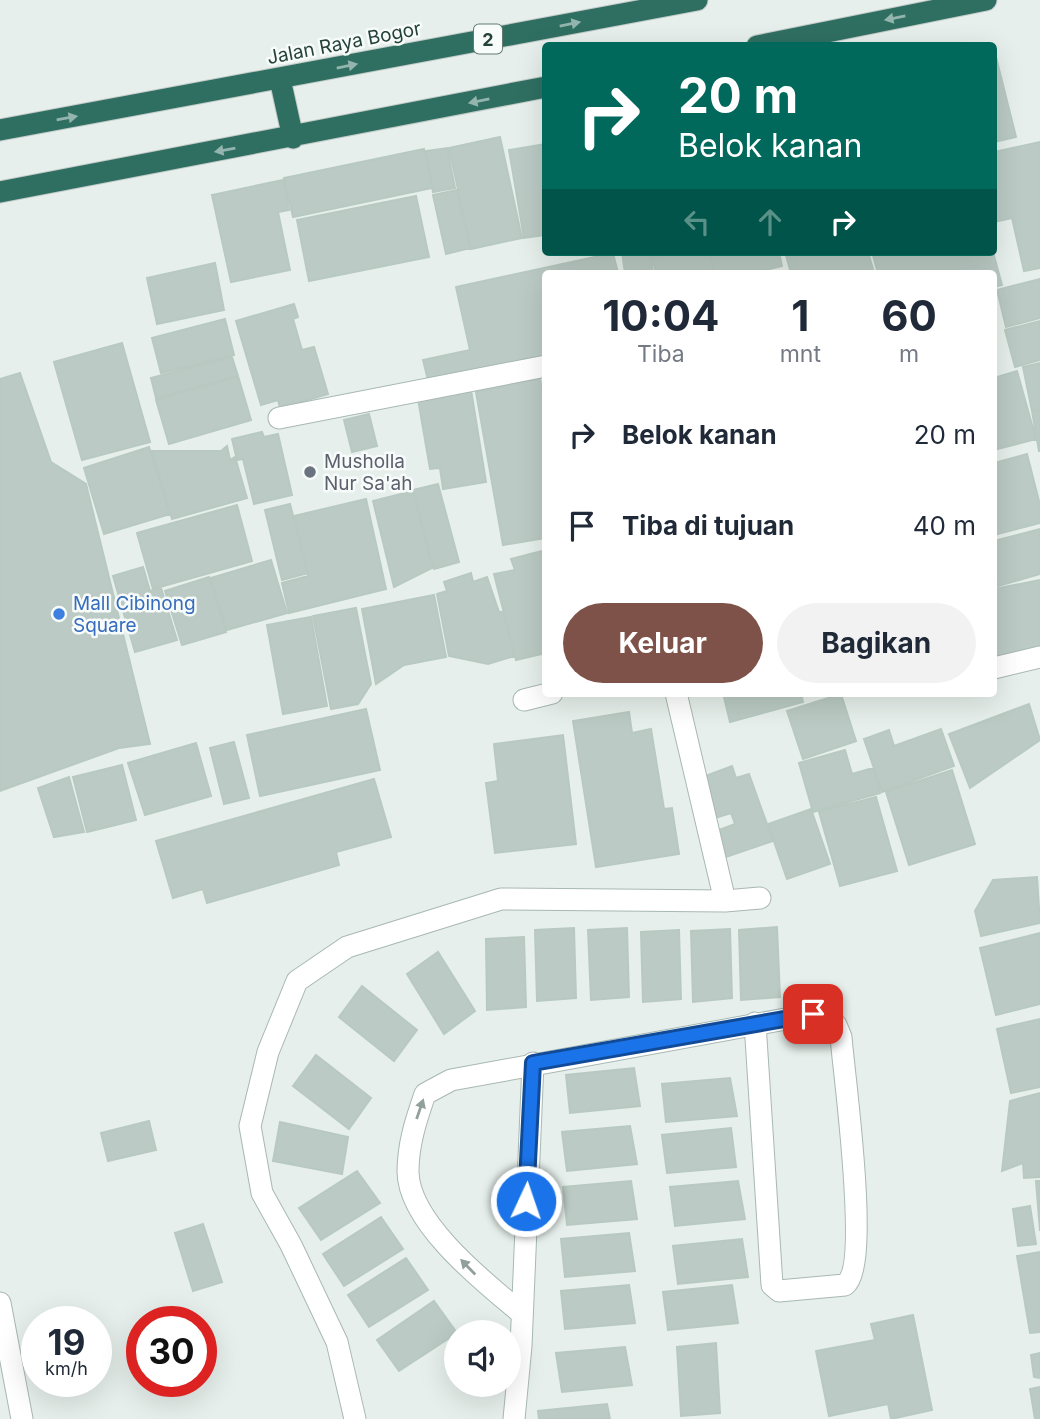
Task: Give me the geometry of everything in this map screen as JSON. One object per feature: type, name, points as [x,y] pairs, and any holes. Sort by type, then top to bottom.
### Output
[{"type":"highway","name":"Jalan Raya Bogor","points":[[0,130],[697,0]]},
{"type":"highway","points":[[777,42],[986,0]]},
{"type":"highway","points":[[280,79],[293,138]]},
{"type":"highway","points":[[0,192],[293,138],[542,88]]},
{"type":"street","points":[[279,418],[542,367]]},
{"type":"street","points":[[997,667],[1040,657]]},
{"type":"street","points":[[524,700],[542,696]]},
{"type":"street","points":[[677,697],[725,901]]},
{"type":"street","points":[[355,1419],[337,1342],[291,1245],[262,1193],[250,1126],[268,1052],[297,981],[347,947],[501,899],[725,901],[760,898]]},
{"type":"street","points":[[520,1312],[470,1271],[423,1216],[408,1175],[411,1134],[425,1094],[451,1080],[533,1063],[755,1023],[813,1014],[825,1016],[836,1025],[841,1037],[855,1187],[854,1274],[845,1284],[779,1291],[772,1285],[755,1023]]},
{"type":"street","points":[[514,1419],[521,1346],[520,1312],[533,1063]]},
{"type":"street","points":[[0,1303],[22,1419]]},
{"type":"building","points":[[997,61],[1016,137],[997,141]]},
{"type":"building","points":[[500,137],[522,238],[471,249],[449,148]]},
{"type":"building","points":[[1040,142],[1040,268],[1024,271],[1012,218],[997,221],[997,151]]},
{"type":"building","points":[[542,145],[542,236],[524,238],[509,150]]},
{"type":"building","points":[[447,148],[455,188],[433,192],[426,151]]},
{"type":"building","points":[[424,149],[432,188],[293,217],[284,178]]},
{"type":"building","points":[[283,180],[289,210],[278,212],[290,270],[231,282],[212,195]]},
{"type":"building","points":[[457,190],[470,248],[446,254],[433,195]]},
{"type":"building","points":[[416,196],[429,257],[309,281],[297,220]]},
{"type":"building","points":[[599,256],[614,256],[617,270],[542,270],[542,356],[428,380],[423,360],[470,350],[456,287]]},
{"type":"building","points":[[623,256],[651,256],[653,270],[625,270]]},
{"type":"building","points":[[711,256],[713,270],[655,270],[652,257]]},
{"type":"building","points":[[711,256],[780,256],[782,266],[765,270],[714,270]]},
{"type":"building","points":[[786,256],[869,256],[873,270],[790,270]]},
{"type":"building","points":[[873,256],[994,256],[1002,285],[997,286],[997,270],[877,270]]},
{"type":"building","points":[[215,263],[224,310],[157,324],[147,278]]},
{"type":"building","points":[[1040,279],[1040,318],[1006,327],[997,290]]},
{"type":"building","points":[[294,304],[298,317],[293,319],[302,350],[314,347],[328,394],[280,408],[278,400],[261,405],[236,321]]},
{"type":"building","points":[[225,319],[234,355],[161,373],[152,338]]},
{"type":"building","points":[[1040,321],[1040,360],[1015,367],[1005,330]]},
{"type":"building","points":[[122,343],[150,442],[82,460],[54,362]]},
{"type":"building","points":[[232,357],[238,376],[156,398],[151,378]]},
{"type":"building","points":[[1040,363],[1040,409],[1032,411],[1023,367]]},
{"type":"building","points":[[1017,371],[1036,439],[997,449],[997,377]]},
{"type":"building","name":"Mall Cibinong Square","points":[[20,373],[51,462],[86,484],[150,744],[119,748],[0,791],[0,379]]},
{"type":"building","points":[[238,376],[251,420],[169,444],[156,400]]},
{"type":"building","points":[[540,379],[542,539],[503,545],[476,392]]},
{"type":"building","points":[[471,390],[486,482],[443,489],[440,468],[430,469],[418,399]]},
{"type":"building","points":[[1040,409],[1040,451],[1039,451],[1032,411]]},
{"type":"building","points":[[369,414],[377,446],[352,452],[344,420]]},
{"type":"building","points":[[262,432],[264,437],[278,434],[292,495],[254,504],[243,459],[237,460],[232,439]]},
{"type":"building","points":[[227,446],[230,460],[235,457],[247,498],[172,519],[152,451],[221,451]]},
{"type":"building","points":[[149,447],[170,514],[104,534],[84,468]]},
{"type":"building","points":[[1027,454],[1040,505],[1040,523],[997,534],[997,462]]},
{"type":"building","points":[[438,484],[459,562],[434,569],[413,490]]},
{"type":"building","points":[[413,491],[432,568],[394,587],[373,501]]},
{"type":"building","points":[[366,499],[386,589],[289,613],[282,583],[308,576],[294,516]]},
{"type":"building","points":[[290,504],[308,573],[282,580],[265,510]]},
{"type":"building","points":[[237,505],[252,561],[153,589],[137,533]]},
{"type":"building","points":[[1040,529],[1040,574],[998,586],[997,540]]},
{"type":"building","points":[[542,551],[542,654],[516,660],[494,574],[515,570],[511,559]]},
{"type":"building","points":[[271,560],[287,613],[227,630],[211,578]]},
{"type":"building","points":[[143,567],[150,591],[161,588],[177,640],[135,652],[113,576]]},
{"type":"building","points":[[471,573],[473,582],[487,577],[499,612],[503,611],[514,656],[488,664],[449,656],[437,594],[447,591],[444,582]]},
{"type":"building","points":[[209,577],[226,632],[182,645],[165,591]]},
{"type":"building","points":[[1040,580],[1040,653],[997,661],[997,588]]},
{"type":"building","points":[[434,595],[446,657],[404,665],[376,684],[362,609]]},
{"type":"building","points":[[356,608],[371,684],[358,704],[331,709],[313,616]]},
{"type":"building","points":[[311,617],[327,706],[283,714],[267,625]]},
{"type":"building","points":[[724,697],[802,697],[803,702],[730,722]]},
{"type":"building","points":[[831,697],[842,697],[856,741],[803,759],[787,711]]},
{"type":"building","points":[[1029,704],[1040,740],[970,788],[949,734]]},
{"type":"building","points":[[366,709],[380,770],[260,796],[247,735]]},
{"type":"building","points":[[629,712],[632,733],[651,729],[664,809],[672,808],[679,854],[596,867],[573,721]]},
{"type":"building","points":[[941,729],[954,766],[882,792],[864,739],[889,730],[894,746]]},
{"type":"building","points":[[563,735],[576,844],[495,853],[486,783],[498,781],[494,744]]},
{"type":"building","points":[[234,742],[249,798],[224,804],[210,748]]},
{"type":"building","points":[[196,743],[211,796],[145,815],[128,763]]},
{"type":"building","points":[[845,750],[852,774],[873,768],[880,793],[813,812],[799,763]]},
{"type":"building","points":[[122,765],[136,820],[87,832],[73,777]]},
{"type":"building","points":[[732,766],[736,778],[749,774],[773,841],[720,859],[711,833],[735,824],[731,813],[715,818],[700,778]]},
{"type":"building","points":[[952,770],[975,844],[909,865],[886,792]]},
{"type":"building","points":[[69,777],[84,832],[54,837],[38,788]]},
{"type":"building","points":[[374,779],[391,837],[336,852],[339,865],[207,903],[203,889],[173,898],[156,841]]},
{"type":"building","points":[[876,797],[897,871],[840,886],[819,812]]},
{"type":"building","points":[[811,809],[830,864],[787,879],[768,824]]},
{"type":"building","points":[[1037,877],[1040,923],[981,936],[975,911],[993,880]]},
{"type":"building","points":[[777,927],[780,997],[741,1000],[739,930]]},
{"type":"building","points":[[574,928],[576,998],[537,1001],[535,930]]},
{"type":"building","points":[[627,928],[629,997],[591,1000],[588,930]]},
{"type":"building","points":[[730,929],[732,998],[693,1002],[691,931]]},
{"type":"building","points":[[679,930],[681,999],[643,1002],[641,932]]},
{"type":"building","points":[[1040,933],[1040,1004],[996,1015],[980,948]]},
{"type":"building","points":[[524,937],[526,1007],[487,1010],[486,939]]},
{"type":"building","points":[[438,952],[475,1011],[444,1034],[407,974]]},
{"type":"building","points":[[362,986],[417,1030],[394,1061],[339,1017]]},
{"type":"building","points":[[1040,1019],[1040,1087],[1011,1093],[997,1029]]},
{"type":"building","points":[[316,1055],[371,1098],[349,1129],[293,1086]]},
{"type":"building","points":[[634,1068],[640,1106],[570,1113],[566,1075]]},
{"type":"building","points":[[730,1078],[737,1116],[666,1122],[662,1084]]},
{"type":"building","points":[[1040,1093],[1040,1177],[1024,1178],[1023,1163],[1002,1171],[1010,1101]]},
{"type":"building","points":[[149,1121],[156,1150],[108,1161],[101,1133]]},
{"type":"building","points":[[280,1122],[348,1137],[342,1174],[273,1161]]},
{"type":"building","points":[[630,1126],[637,1164],[567,1171],[562,1132]]},
{"type":"building","points":[[731,1128],[736,1167],[667,1173],[662,1135]]},
{"type":"building","points":[[357,1171],[380,1203],[321,1240],[299,1208]]},
{"type":"building","points":[[631,1181],[637,1219],[567,1225],[563,1187]]},
{"type":"building","points":[[738,1181],[745,1219],[675,1226],[670,1187]]},
{"type":"building","points":[[1036,1181],[1040,1181],[1040,1231]]},
{"type":"building","points":[[1030,1206],[1036,1244],[1018,1246],[1013,1209]]},
{"type":"building","points":[[381,1217],[403,1249],[344,1286],[323,1254]]},
{"type":"building","points":[[203,1224],[222,1282],[193,1291],[175,1233]]},
{"type":"building","points":[[629,1233],[635,1271],[565,1277],[561,1239]]},
{"type":"building","points":[[742,1239],[748,1277],[678,1284],[673,1246]]},
{"type":"building","points":[[1040,1252],[1040,1332],[1030,1333],[1017,1256]]},
{"type":"building","points":[[406,1258],[428,1290],[369,1327],[348,1295]]},
{"type":"building","points":[[629,1285],[635,1323],[565,1329],[561,1291]]},
{"type":"building","points":[[732,1285],[738,1323],[668,1330],[663,1292]]},
{"type":"building","points":[[434,1301],[448,1320],[444,1320],[444,1342],[399,1371],[377,1340]]},
{"type":"building","points":[[913,1315],[932,1410],[891,1419],[888,1404],[829,1416],[816,1351],[875,1340],[871,1324]]},
{"type":"building","points":[[716,1343],[720,1413],[681,1416],[677,1347]]},
{"type":"building","points":[[625,1347],[632,1385],[562,1392],[556,1353]]},
{"type":"building","points":[[1040,1353],[1040,1378],[1034,1377],[1031,1355]]},
{"type":"building","points":[[1040,1387],[1040,1419],[1035,1419],[1030,1389]]},
{"type":"building","points":[[607,1404],[610,1419],[539,1419],[538,1411]]},
{"type":"place","name":"Musholla Nur Sa'ah","points":[[310,472]]},
{"type":"place","name":"Mall Cibinong Square","points":[[59,614]]},
{"type":"route","points":[[526,1201],[533,1063],[813,1014]]}]
